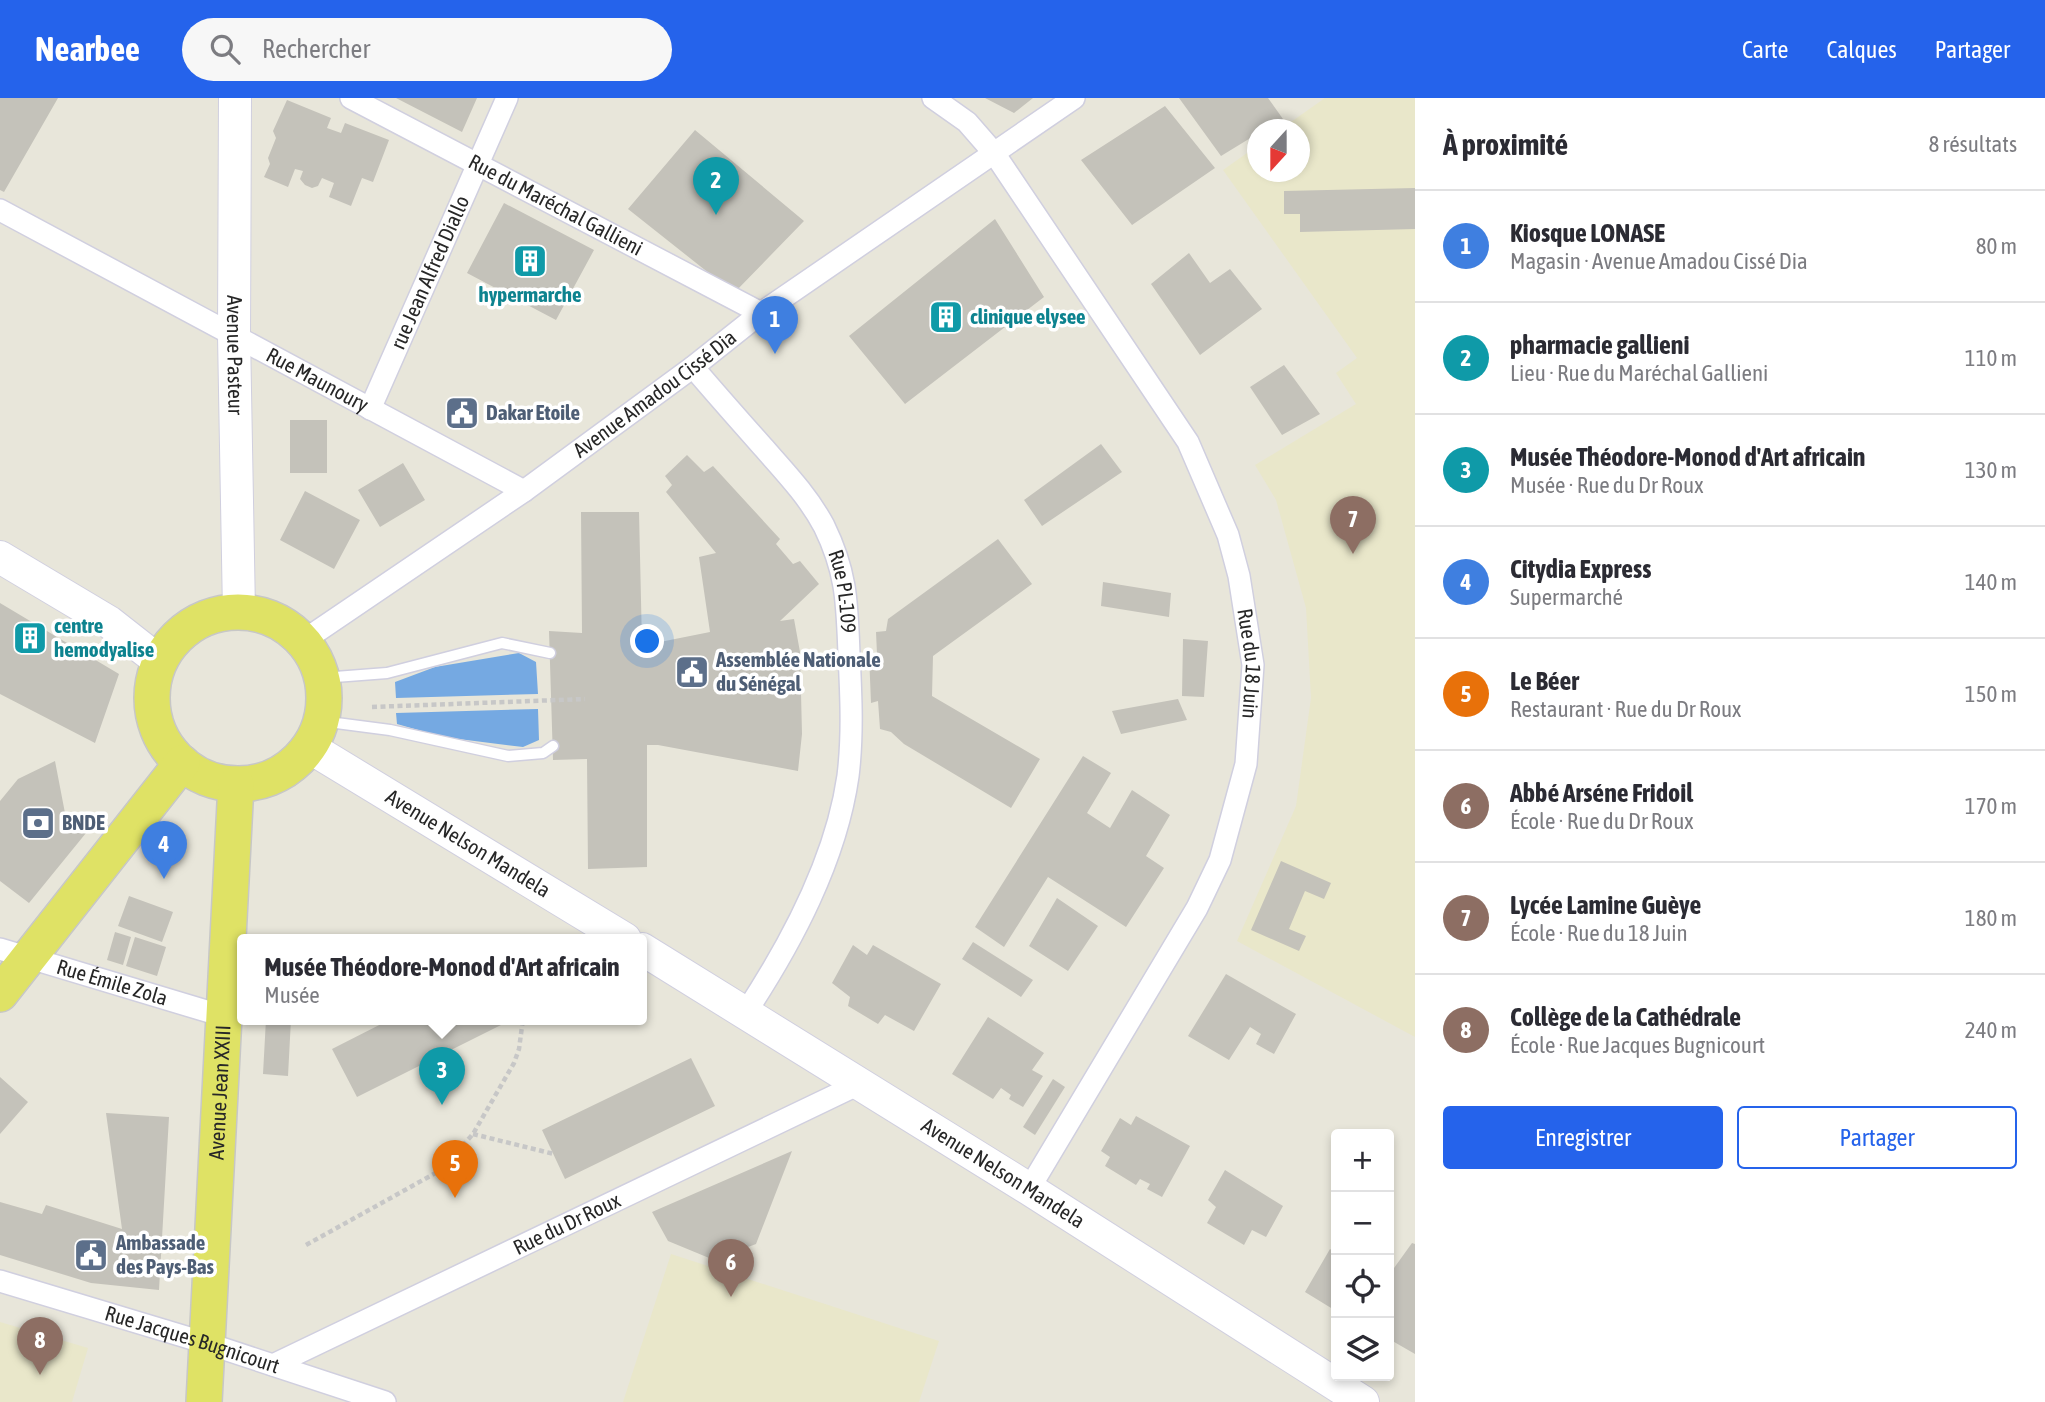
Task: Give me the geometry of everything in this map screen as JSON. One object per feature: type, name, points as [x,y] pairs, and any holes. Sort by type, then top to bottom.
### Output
[{"type":"main road","points":[[251,612],[274,619],[303,641],[312,654],[319,713],[287,769],[272,777],[236,784],[207,778],[182,763],[167,746],[157,727],[152,705],[153,683],[160,662],[173,641],[206,617],[251,612]]},
{"type":"main road","points":[[0,994],[15,954],[182,763]]},
{"type":"main road","name":"Avenue Jean XXIII","points":[[204,1402],[236,784]]},
{"type":"street","name":"Avenue Pasteur","points":[[235,98],[234,335],[239,612]]},
{"type":"street","name":"Rue du Maréchal Gallieni","points":[[351,98],[761,313]]},
{"type":"street","name":"rue Jean Alfred Diallo","points":[[370,409],[507,98]]},
{"type":"street","name":"Rue du 18 Juin","points":[[933,98],[967,122],[994,153],[1188,442],[1228,534],[1240,576],[1253,665],[1246,764],[1220,860],[1197,908],[1029,1189]]},
{"type":"street","name":"Avenue Amadou Cissé Dia","points":[[303,641],[524,491],[693,367],[761,313],[1074,98]]},
{"type":"street","name":"Rue Maunoury","points":[[0,210],[524,491]]},
{"type":"street","name":"Rue PL-109","points":[[693,367],[801,490],[823,524],[838,557],[845,583],[852,728],[848,776],[839,821],[804,909],[777,962],[746,1012]]},
{"type":"street","points":[[0,556],[109,622],[160,662]]},
{"type":"street","name":"Avenue Nelson Mandela","points":[[319,713],[618,934]]},
{"type":"street","name":"Avenue Nelson Mandela","points":[[647,952],[1029,1189],[1363,1402]]},
{"type":"street","name":"Rue Émile Zola","points":[[15,954],[223,1016]]},
{"type":"street","name":"Rue du Dr Roux","points":[[273,1365],[859,1084]]},
{"type":"street","name":"Rue Jacques Bugnicourt","points":[[0,1280],[206,1343],[385,1402]]},
{"type":"lane","points":[[319,713],[387,673],[502,643],[550,653]]},
{"type":"lane","points":[[319,713],[508,756],[543,753],[553,746]]},
{"type":"path","points":[[319,713],[584,699]]},
{"type":"path","points":[[306,1245],[441,1170],[473,1134],[514,1063],[522,1025]]},
{"type":"path","points":[[473,1134],[554,1154]]},
{"type":"shaded area","points":[[1325,98],[1415,98],[1415,1037],[1237,941],[1296,806],[1311,698],[1306,608],[1276,500],[1255,465],[1356,404],[1336,373],[1357,358],[1223,170],[1247,153],[1247,182],[1310,182],[1310,119],[1295,119]]},
{"type":"shaded area","points":[[671,1254],[939,1341],[919,1402],[623,1402]]},
{"type":"shaded area","points":[[0,1322],[88,1348],[72,1402],[0,1402]]},
{"type":"water","points":[[519,653],[536,662],[538,694],[396,698],[395,682],[435,667]]},
{"type":"water","points":[[538,709],[539,740],[523,747],[443,737],[397,724],[396,713]]},
{"type":"building","points":[[0,98],[58,98],[4,192],[0,190]]},
{"type":"building","points":[[396,98],[477,98],[462,132]]},
{"type":"building","points":[[985,98],[1033,98],[1014,113]]},
{"type":"building","points":[[1179,98],[1268,98],[1283,119],[1247,119],[1247,140],[1221,156]]},
{"type":"building","points":[[287,100],[331,118],[327,128],[341,133],[345,123],[389,140],[373,182],[362,178],[351,206],[329,197],[334,183],[322,178],[318,186],[312,188],[305,185],[300,179],[303,171],[295,169],[288,187],[264,177],[276,138],[273,131]]},
{"type":"building","points":[[1165,106],[1215,168],[1132,225],[1081,160]]},
{"type":"building","points":[[695,130],[804,221],[734,293],[628,209]]},
{"type":"building","points":[[1415,188],[1415,229],[1300,232],[1300,214],[1284,214],[1284,191]]},
{"type":"building","name":"hypermarche","points":[[504,203],[594,250],[556,320],[467,273]]},
{"type":"building","name":"clinique elysee","points":[[995,219],[1044,297],[905,404],[849,336]]},
{"type":"building","points":[[1189,253],[1210,283],[1230,269],[1262,309],[1200,355],[1151,284]]},
{"type":"building","points":[[1284,365],[1320,414],[1282,435],[1250,387]]},
{"type":"building","points":[[290,420],[327,420],[327,473],[290,473]]},
{"type":"building","points":[[1101,444],[1122,472],[1042,526],[1024,500]]},
{"type":"building","name":"Assemblée Nationale du Sénégal","points":[[687,455],[704,472],[713,466],[780,539],[776,544],[793,564],[800,561],[819,584],[780,621],[794,619],[800,652],[802,734],[798,771],[647,745],[647,867],[588,869],[587,759],[553,760],[549,631],[582,633],[581,512],[639,512],[642,644],[710,632],[699,557],[716,553],[666,492],[672,485],[665,476]]},
{"type":"building","points":[[403,463],[425,500],[380,527],[358,490]]},
{"type":"building","points":[[305,491],[360,520],[334,569],[280,540]]},
{"type":"building","points":[[998,539],[1032,584],[933,656],[932,696],[1040,759],[1011,808],[904,744],[891,732],[880,729],[878,701],[871,703],[869,654],[877,654],[876,632],[886,631],[888,619]]},
{"type":"building","points":[[1103,582],[1171,593],[1169,617],[1101,606]]},
{"type":"building","name":"centre hemodyalise","points":[[0,603],[119,674],[95,743],[0,694]]},
{"type":"building","points":[[1183,639],[1208,641],[1204,697],[1182,696]]},
{"type":"building","points":[[1178,699],[1187,720],[1121,734],[1112,711]]},
{"type":"building","points":[[1083,756],[1111,773],[1087,813],[1110,828],[1132,790],[1170,815],[1146,856],[1164,868],[1126,927],[1048,877],[1004,947],[975,927]]},
{"type":"building","name":"BNDE","points":[[55,761],[65,813],[86,833],[29,903],[0,881],[0,801],[18,779]]},
{"type":"building","points":[[1281,861],[1331,883],[1324,899],[1305,891],[1289,929],[1306,936],[1299,951],[1251,930]]},
{"type":"building","points":[[129,896],[173,912],[162,942],[118,926]]},
{"type":"building","points":[[1057,898],[1098,926],[1068,971],[1029,946]]},
{"type":"building","points":[[115,932],[131,937],[123,965],[107,960]]},
{"type":"building","points":[[135,937],[166,947],[157,976],[126,966]]},
{"type":"building","points":[[973,942],[1033,980],[1021,997],[962,959]]},
{"type":"building","points":[[853,945],[867,955],[873,945],[941,984],[914,1031],[885,1015],[878,1024],[848,1006],[850,997],[832,983]]},
{"type":"building","points":[[1226,974],[1296,1014],[1274,1054],[1256,1044],[1261,1034],[1250,1027],[1229,1060],[1188,1036]]},
{"type":"building","points":[[988,1017],[1044,1053],[1032,1070],[1043,1076],[1023,1107],[1009,1099],[1011,1095],[1001,1088],[993,1099],[952,1074]]},
{"type":"building","points":[[266,1025],[291,1025],[288,1076],[263,1074]]},
{"type":"building","points":[[379,1025],[501,1025],[357,1097],[332,1049]]},
{"type":"building","points":[[691,1058],[715,1106],[565,1179],[542,1130]]},
{"type":"building","points":[[0,1077],[28,1102],[0,1134]]},
{"type":"building","points":[[1053,1079],[1065,1087],[1035,1135],[1023,1127]]},
{"type":"building","points":[[106,1113],[169,1117],[159,1290],[91,1283],[0,1255],[0,1202],[42,1214],[46,1205],[122,1229]]},
{"type":"building","points":[[1136,1116],[1190,1146],[1162,1197],[1147,1189],[1150,1184],[1140,1179],[1136,1185],[1105,1166],[1110,1157],[1101,1151],[1120,1118],[1131,1125]]},
{"type":"building","points":[[792,1151],[756,1244],[714,1260],[668,1241],[652,1212]]},
{"type":"building","points":[[1225,1170],[1283,1206],[1266,1237],[1252,1230],[1244,1245],[1207,1223],[1216,1207],[1208,1200]]},
{"type":"building","points":[[1412,1243],[1415,1244],[1415,1354],[1394,1342],[1394,1268]]},
{"type":"building","points":[[1330,1249],[1331,1308],[1305,1292]]},
{"type":"place","name":"pharmacie gallieni","points":[[716,215]]},
{"type":"place","name":"hypermarche","points":[[530,261]]},
{"type":"place","name":"clinique elysee","points":[[946,317]]},
{"type":"place","name":"Kiosque LONASE","points":[[775,354]]},
{"type":"place","name":"Dakar Etoile","points":[[462,413]]},
{"type":"place","name":"Lycée Lamine Guèye","points":[[1353,554]]},
{"type":"place","name":"centre hemodyalise","points":[[30,638]]},
{"type":"place","name":"Assemblée Nationale du Sénégal","points":[[692,672]]},
{"type":"place","name":"BNDE","points":[[38,823]]},
{"type":"place","name":"Citydia Express","points":[[164,879]]},
{"type":"place","name":"Musée Théodore-Monod d'Art africain","points":[[442,1105]]},
{"type":"place","name":"Le Béer","points":[[455,1198]]},
{"type":"place","name":"Ambassade des Pays-Bas","points":[[91,1255]]},
{"type":"place","name":"Abbé Arséne Fridoil","points":[[731,1297]]},
{"type":"place","name":"Collège de la Cathédrale","points":[[40,1375]]}]
